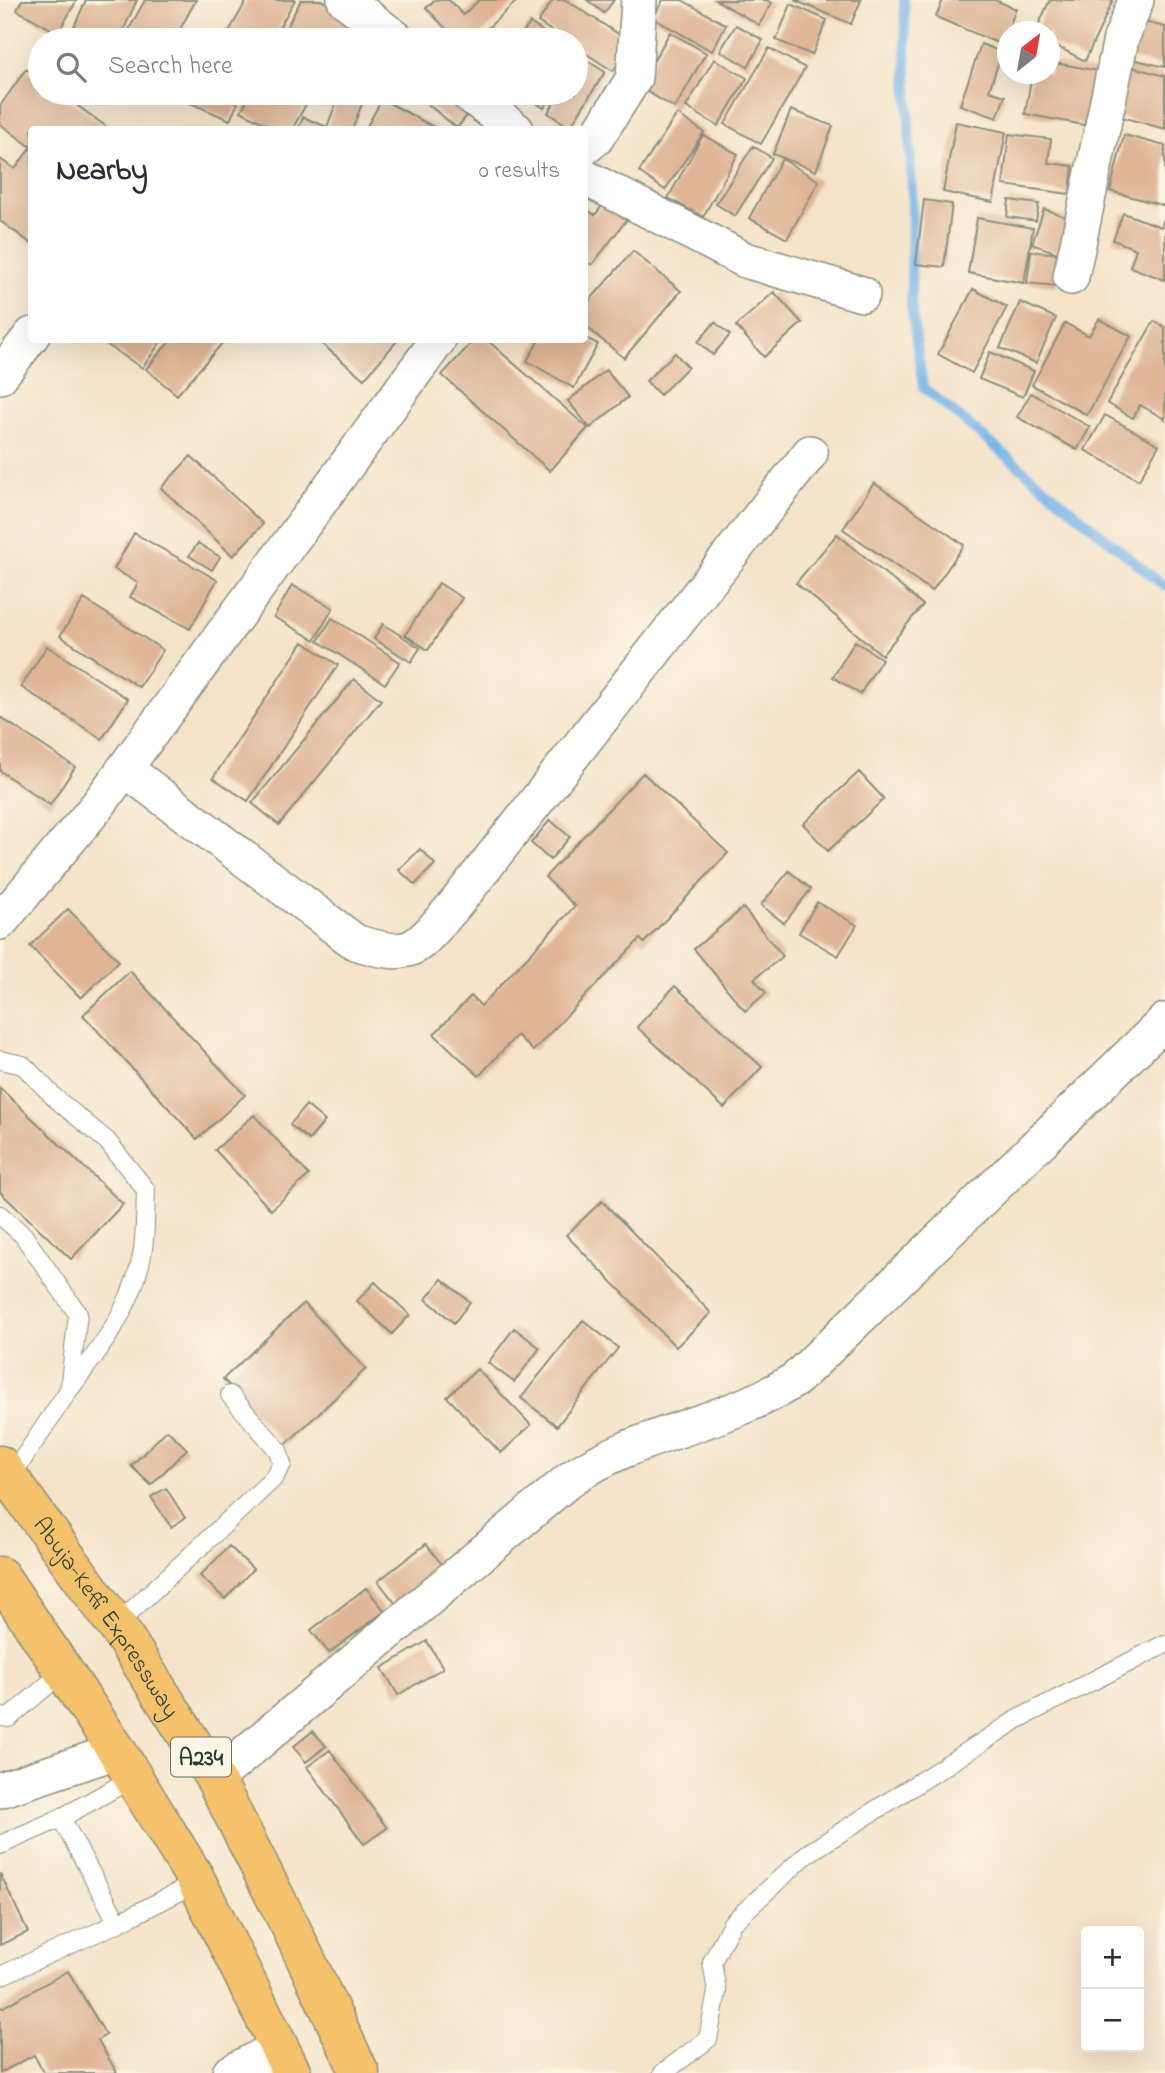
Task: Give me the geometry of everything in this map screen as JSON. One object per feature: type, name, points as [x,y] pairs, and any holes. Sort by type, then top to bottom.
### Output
[{"type":"highway","name":"Abuja-Keffi Expressway","points":[[5,1472],[116,1625],[215,1779],[290,1926],[360,2073]]},
{"type":"highway","name":"A234","points":[[0,1576],[65,1670],[196,1883],[286,2060]]},
{"type":"street","points":[[345,0],[382,28]]},
{"type":"street","points":[[588,145],[596,138],[635,78],[639,0]]},
{"type":"street","points":[[1071,277],[1121,39],[1136,0]]},
{"type":"street","points":[[483,105],[511,126]]},
{"type":"street","points":[[588,179],[745,260],[862,294]]},
{"type":"street","points":[[0,376],[28,340]]},
{"type":"street","points":[[0,922],[125,769],[436,343]]},
{"type":"street","points":[[125,769],[355,942],[390,953],[415,949],[454,906],[810,453]]},
{"type":"street","points":[[215,1779],[569,1480],[595,1462],[767,1397],[796,1379],[1165,1023]]},
{"type":"street","points":[[0,1790],[125,1764]]},
{"type":"street","points":[[230,2073],[286,2060]]},
{"type":"lane","points":[[0,1060],[23,1066],[56,1099],[107,1141],[146,1190],[142,1253],[132,1291],[110,1336],[5,1472]]},
{"type":"lane","points":[[0,1215],[23,1234],[78,1314],[69,1390]]},
{"type":"lane","points":[[116,1625],[274,1479],[282,1464],[278,1450],[230,1395]]},
{"type":"lane","points":[[663,2073],[708,2039],[717,1992],[712,1962],[732,1923],[807,1854],[1018,1719],[1165,1644]]},
{"type":"lane","points":[[0,1717],[9,1718],[65,1670]]},
{"type":"lane","points":[[0,1845],[61,1818],[125,1764]]},
{"type":"lane","points":[[61,1818],[117,1923]]},
{"type":"lane","points":[[0,1976],[117,1923],[196,1883]]},
{"type":"building","points":[[22,0],[77,0],[61,28],[49,28],[17,10]]},
{"type":"building","points":[[86,0],[137,0],[124,28],[73,28]]},
{"type":"building","points":[[145,0],[196,0],[181,28],[130,28]]},
{"type":"building","points":[[247,0],[295,0],[279,28],[231,28]]},
{"type":"building","points":[[301,0],[321,0],[353,17],[347,28],[286,28]]},
{"type":"building","points":[[435,0],[449,0],[463,15],[479,0],[518,0],[488,28],[445,28],[426,8]]},
{"type":"building","points":[[553,0],[566,0],[632,43],[613,71],[588,55],[588,28],[547,28],[538,22]]},
{"type":"building","points":[[587,0],[614,0],[604,13]]},
{"type":"building","points":[[663,0],[682,0],[726,25],[712,51],[653,18]]},
{"type":"building","points":[[716,0],[766,0],[772,3],[759,25]]},
{"type":"building","points":[[794,0],[861,0],[851,24]]},
{"type":"building","points":[[943,0],[995,0],[1016,9],[1011,21],[997,21],[997,43],[936,17]]},
{"type":"building","points":[[1050,0],[1113,0],[1085,61],[1060,48],[1060,21],[1040,21]]},
{"type":"building","points":[[791,4],[827,20],[812,55],[776,40]]},
{"type":"building","points":[[1140,21],[1165,27],[1165,67],[1132,59]]},
{"type":"building","points":[[736,25],[763,40],[748,67],[720,51]]},
{"type":"building","points":[[670,32],[706,53],[675,108],[639,87]]},
{"type":"building","points":[[981,44],[997,50],[997,67],[989,91],[1005,96],[997,118],[960,105]]},
{"type":"building","points":[[769,48],[805,68],[761,144],[725,124]]},
{"type":"building","points":[[714,59],[747,78],[718,126],[686,107]]},
{"type":"building","points":[[588,61],[605,72],[588,99]]},
{"type":"building","points":[[1060,64],[1099,71],[1089,126],[1025,114],[1030,84],[1060,84]]},
{"type":"building","points":[[1128,66],[1165,76],[1165,129],[1114,115]]},
{"type":"building","points":[[26,69],[28,105],[77,105],[105,126],[28,126],[28,145],[0,124],[0,106]]},
{"type":"building","points":[[195,105],[237,105],[230,120]]},
{"type":"building","points":[[244,105],[306,105],[294,126],[269,126],[241,111]]},
{"type":"building","points":[[335,105],[361,105],[354,126],[327,126]]},
{"type":"building","points":[[379,105],[393,105],[432,126],[367,126]]},
{"type":"building","points":[[429,105],[474,107],[459,126],[455,126]]},
{"type":"building","points":[[553,105],[584,105],[571,126],[548,113]]},
{"type":"building","points":[[791,110],[833,126],[816,171],[773,154]]},
{"type":"building","points":[[677,114],[704,132],[665,190],[639,172]]},
{"type":"building","points":[[303,117],[325,126],[300,126]]},
{"type":"building","points":[[956,122],[1006,132],[993,202],[943,192]]},
{"type":"building","points":[[1009,134],[1051,139],[1048,163],[1073,166],[1070,194],[1003,185]]},
{"type":"building","points":[[703,135],[738,154],[703,217],[668,198]]},
{"type":"building","points":[[1124,135],[1165,146],[1165,206],[1110,191]]},
{"type":"building","points":[[753,146],[772,158],[735,216],[716,204]]},
{"type":"building","points":[[28,151],[28,241],[0,221],[0,159],[15,169]]},
{"type":"building","points":[[782,159],[819,181],[787,239],[749,218]]},
{"type":"building","points":[[924,200],[952,204],[944,267],[916,264]]},
{"type":"building","points":[[1009,200],[1039,204],[1036,221],[1007,217]]},
{"type":"building","points":[[606,201],[628,218],[592,265],[588,262],[588,210],[595,215]]},
{"type":"building","points":[[1044,209],[1072,219],[1060,254],[1032,244]]},
{"type":"building","points":[[1123,213],[1161,227],[1165,216],[1165,280],[1130,267],[1136,249],[1113,240]]},
{"type":"building","points":[[977,218],[1033,228],[1024,283],[968,273]]},
{"type":"building","points":[[633,251],[681,291],[624,358],[588,328],[588,302]]},
{"type":"building","points":[[1031,251],[1060,254],[1057,286],[1027,283]]},
{"type":"building","points":[[973,289],[1007,307],[972,373],[938,354]]},
{"type":"building","points":[[774,292],[802,323],[764,357],[736,326]]},
{"type":"building","points":[[1020,302],[1056,318],[1036,363],[1000,348]]},
{"type":"building","points":[[1099,319],[1131,336],[1087,415],[1032,385],[1065,323],[1089,336]]},
{"type":"building","points":[[1154,321],[1165,327],[1165,419],[1140,405],[1133,418],[1107,403]]},
{"type":"building","points":[[715,322],[730,335],[713,355],[698,342]]},
{"type":"building","points":[[588,339],[598,344],[574,388],[527,361],[537,343],[588,343]]},
{"type":"building","points":[[104,343],[160,343],[142,368]]},
{"type":"building","points":[[168,343],[222,343],[177,395],[146,369]]},
{"type":"building","points":[[321,343],[395,343],[364,379]]},
{"type":"building","points":[[471,343],[490,343],[588,428],[550,471],[442,375]]},
{"type":"building","points":[[990,352],[1034,371],[1023,397],[979,379]]},
{"type":"building","points":[[675,353],[688,367],[660,395],[646,381]]},
{"type":"building","points":[[606,370],[628,397],[590,428],[568,401]]},
{"type":"building","points":[[1031,393],[1090,427],[1077,450],[1017,417]]},
{"type":"building","points":[[1105,415],[1159,445],[1139,480],[1085,450]]},
{"type":"building","points":[[191,456],[263,524],[233,556],[161,488]]},
{"type":"building","points":[[874,483],[964,545],[932,591],[843,529]]},
{"type":"building","points":[[134,533],[217,580],[190,629],[130,597],[138,583],[114,569]]},
{"type":"building","points":[[837,534],[923,605],[882,655],[796,583]]},
{"type":"building","points":[[198,543],[220,557],[212,570],[189,556]]},
{"type":"building","points":[[439,583],[462,598],[428,650],[405,635]]},
{"type":"building","points":[[292,585],[333,608],[315,640],[274,617]]},
{"type":"building","points":[[84,599],[163,650],[139,687],[60,636]]},
{"type":"building","points":[[332,618],[400,662],[385,684],[318,641]]},
{"type":"building","points":[[383,624],[420,648],[411,662],[374,639]]},
{"type":"building","points":[[855,641],[882,659],[860,694],[833,677]]},
{"type":"building","points":[[303,642],[338,665],[248,801],[213,778]]},
{"type":"building","points":[[47,646],[128,699],[102,739],[21,687]]},
{"type":"building","points":[[354,679],[381,700],[279,825],[252,803]]},
{"type":"building","points":[[0,717],[75,767],[50,805],[0,771]]},
{"type":"building","points":[[859,772],[884,799],[828,851],[803,824]]},
{"type":"building","points":[[643,773],[728,853],[644,943],[640,939],[533,1051],[517,1035],[479,1076],[434,1034],[471,996],[481,1006],[575,906],[545,877]]},
{"type":"building","points":[[550,820],[570,837],[550,860],[531,843]]},
{"type":"building","points":[[420,849],[435,864],[415,885],[399,870]]},
{"type":"building","points":[[789,871],[811,889],[784,923],[761,905]]},
{"type":"building","points":[[817,902],[857,925],[838,956],[799,933]]},
{"type":"building","points":[[743,908],[783,956],[754,979],[766,993],[745,1011],[694,949]]},
{"type":"building","points":[[68,909],[119,961],[81,998],[30,946]]},
{"type":"building","points":[[130,971],[245,1095],[197,1139],[83,1015]]},
{"type":"building","points":[[675,986],[762,1067],[724,1108],[637,1027]]},
{"type":"building","points":[[0,1088],[123,1204],[71,1259],[0,1192]]},
{"type":"building","points":[[306,1105],[325,1121],[309,1140],[290,1125]]},
{"type":"building","points":[[254,1115],[309,1175],[271,1210],[215,1150]]},
{"type":"building","points":[[602,1201],[711,1313],[676,1347],[566,1235]]},
{"type":"building","points":[[442,1279],[470,1302],[454,1323],[426,1299]]},
{"type":"building","points":[[375,1282],[410,1315],[392,1334],[357,1301]]},
{"type":"building","points":[[304,1303],[366,1369],[285,1445],[223,1379]]},
{"type":"building","points":[[583,1320],[618,1348],[557,1426],[521,1398]]},
{"type":"building","points":[[514,1328],[540,1348],[514,1382],[488,1363]]},
{"type":"building","points":[[477,1369],[531,1425],[501,1453],[447,1397]]},
{"type":"building","points":[[167,1430],[187,1449],[151,1485],[131,1466]]},
{"type":"building","points":[[166,1488],[185,1518],[171,1527],[151,1497]]},
{"type":"building","points":[[426,1544],[447,1571],[399,1608],[378,1581]]},
{"type":"building","points":[[229,1546],[253,1569],[225,1599],[200,1576]]},
{"type":"building","points":[[366,1588],[385,1611],[329,1653],[311,1630]]},
{"type":"building","points":[[427,1641],[443,1668],[398,1695],[382,1668]]},
{"type":"building","points":[[313,1731],[326,1746],[306,1762],[293,1747]]},
{"type":"building","points":[[330,1750],[387,1828],[364,1844],[307,1767]]},
{"type":"building","points":[[0,1873],[28,1932],[0,1945]]},
{"type":"building","points":[[68,1971],[106,2035],[98,2040],[117,2073],[44,2073],[34,2055],[0,2073],[0,2009]]},
{"type":"waterway","points":[[904,0],[912,195],[911,305],[923,387],[1165,587]]}]
